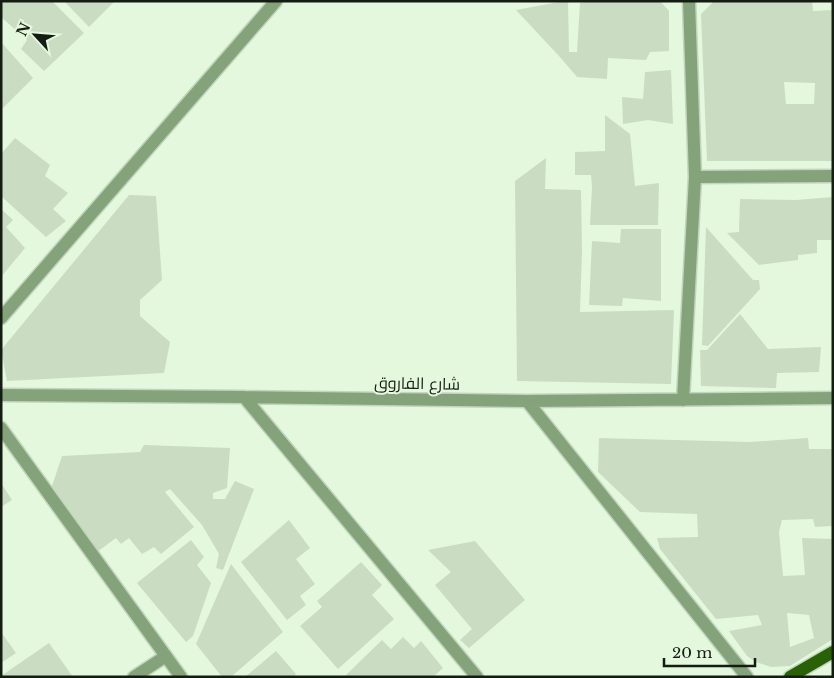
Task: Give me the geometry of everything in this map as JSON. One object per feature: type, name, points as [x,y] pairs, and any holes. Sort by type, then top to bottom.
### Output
[{"type":"main road","points":[[790,677],[833,652]]},
{"type":"street","points":[[1,318],[276,1]]},
{"type":"street","points":[[683,400],[695,177],[689,1]]},
{"type":"street","points":[[695,177],[833,176]]},
{"type":"street","name":"شارع الفاروق","points":[[1,395],[244,396],[527,401],[833,398]]},
{"type":"street","points":[[244,396],[477,677]]},
{"type":"street","points":[[527,401],[747,677]]},
{"type":"street","points":[[1,428],[181,677]]},
{"type":"street","points":[[134,677],[166,656]]},
{"type":"building","points":[[1,1],[52,1],[84,33],[44,71],[21,49],[27,40],[1,17]]},
{"type":"building","points":[[64,1],[115,1],[89,27]]},
{"type":"building","points":[[568,1],[569,52],[577,52],[580,3],[590,1],[660,1],[669,11],[669,51],[650,52],[646,60],[608,58],[607,79],[577,77],[516,10]]},
{"type":"building","points":[[714,1],[812,1],[813,11],[833,10],[833,161],[707,161],[701,14]],"holes":[[[784,82],[815,83],[814,104],[786,104]]]},
{"type":"building","points":[[1,42],[33,78],[1,110]]},
{"type":"building","points":[[671,70],[673,124],[648,120],[623,124],[622,97],[643,99],[645,72]]},
{"type":"building","points":[[605,115],[630,134],[635,186],[659,183],[658,225],[590,225],[591,175],[575,175],[575,152],[605,151]]},
{"type":"building","points":[[15,138],[50,165],[45,176],[68,193],[53,209],[66,221],[46,237],[1,196],[1,154]]},
{"type":"building","points":[[546,158],[545,189],[581,190],[580,312],[674,310],[671,384],[517,381],[515,181]]},
{"type":"building","points":[[129,195],[156,196],[162,280],[140,300],[140,316],[170,342],[164,373],[7,381],[1,350]]},
{"type":"building","points":[[833,197],[833,240],[817,240],[817,253],[798,255],[798,260],[759,265],[727,233],[739,232],[740,199],[796,200]]},
{"type":"building","points":[[1,209],[13,220],[6,227],[25,248],[1,277]]},
{"type":"building","points":[[706,227],[753,280],[759,280],[760,289],[708,346],[702,345]]},
{"type":"building","points":[[621,229],[661,229],[661,301],[623,298],[622,306],[589,305],[592,241],[620,243]]},
{"type":"building","points":[[740,314],[768,349],[821,347],[819,372],[777,373],[776,388],[701,386],[700,350],[707,350]]},
{"type":"building","points":[[599,438],[750,442],[808,438],[809,449],[833,449],[833,526],[815,527],[813,519],[782,520],[779,532],[783,576],[805,575],[802,538],[833,539],[833,639],[790,666],[771,667],[756,662],[747,656],[729,631],[762,625],[758,615],[716,619],[660,549],[657,538],[698,537],[697,514],[640,512],[598,472]],"holes":[[[787,613],[809,615],[814,638],[790,647]]]},
{"type":"building","points":[[144,445],[230,448],[227,488],[213,493],[213,499],[225,499],[235,481],[254,489],[223,570],[216,568],[219,554],[202,525],[170,489],[165,492],[194,527],[161,554],[154,547],[142,554],[129,538],[121,544],[116,538],[97,552],[50,492],[62,456],[140,452]]},
{"type":"building","points":[[1,483],[12,500],[1,507]]},
{"type":"building","points":[[289,520],[310,548],[296,559],[315,584],[300,596],[306,605],[287,620],[241,562]]},
{"type":"building","points":[[191,540],[204,557],[197,565],[211,583],[193,636],[186,642],[137,583]]},
{"type":"building","points":[[475,541],[525,600],[469,648],[460,640],[472,629],[435,585],[451,572],[428,550]]},
{"type":"building","points":[[361,562],[382,585],[372,595],[394,619],[338,669],[300,626],[322,607],[317,601]]},
{"type":"building","points":[[231,564],[283,632],[231,677],[222,677],[196,644]]},
{"type":"building","points":[[1,632],[16,653],[1,663]]},
{"type":"building","points":[[403,637],[414,648],[421,641],[443,668],[433,677],[347,677],[346,675],[382,640],[391,649]]},
{"type":"building","points":[[49,643],[73,677],[1,677],[1,676]]},
{"type":"building","points":[[276,651],[296,674],[293,677],[245,677]]}]
